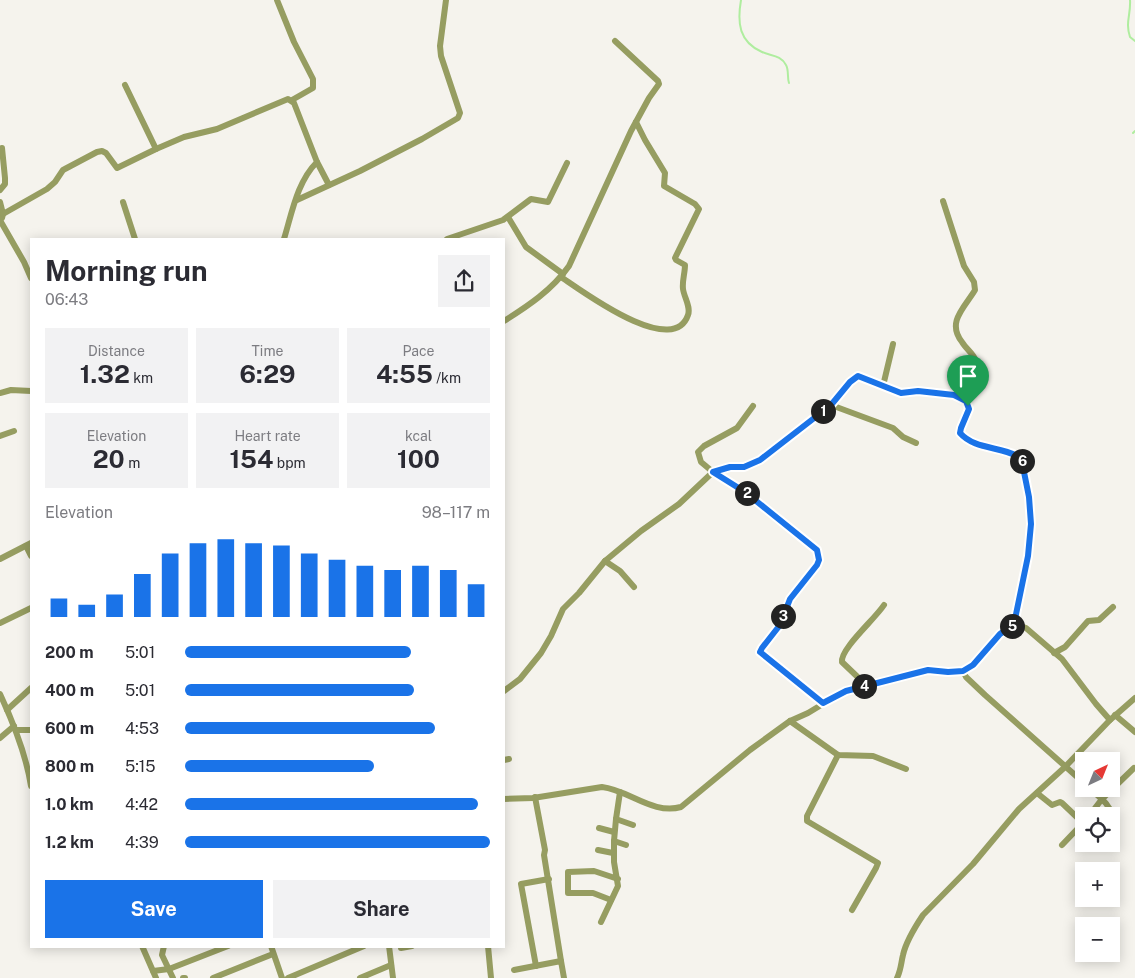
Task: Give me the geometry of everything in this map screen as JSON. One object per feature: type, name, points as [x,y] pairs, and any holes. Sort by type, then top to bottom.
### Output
[{"type":"street","points":[[3,214],[47,189],[55,182],[63,170],[70,165],[97,152],[102,151],[106,153],[116,168],[184,137],[217,130],[288,98],[292,100],[313,88],[313,79],[294,42],[277,0]]},
{"type":"street","points":[[297,200],[422,140],[459,116],[458,106],[441,56],[440,46],[446,0]]},
{"type":"street","points":[[505,321],[533,303],[562,276],[580,244],[631,131],[659,83],[615,42]]},
{"type":"street","points":[[125,85],[156,149]]},
{"type":"street","points":[[292,100],[317,162],[329,185]]},
{"type":"street","points":[[508,216],[526,247],[562,276],[612,310],[645,326],[675,329],[682,325],[688,316],[689,310],[683,289],[685,265],[675,258],[699,209],[695,204],[664,186],[665,173],[646,143],[636,122]]},
{"type":"street","points":[[0,190],[5,184],[2,148]]},
{"type":"street","points":[[284,238],[304,178],[317,162]]},
{"type":"street","points":[[450,238],[503,220],[531,199],[548,202],[567,163]]},
{"type":"street","points":[[505,800],[533,798],[593,787],[608,788],[667,810],[681,807],[750,750],[790,721],[846,691],[866,685],[928,670],[963,671],[973,665],[1000,634],[1014,624],[1028,556],[1031,524],[1029,497],[1022,462],[1016,455],[971,442],[960,433],[968,414],[976,361],[958,338],[956,322],[960,310],[975,290],[975,286],[964,266],[943,200]]},
{"type":"street","points":[[0,202],[3,214],[1,223],[30,275]]},
{"type":"street","points":[[123,202],[135,238]]},
{"type":"street","points":[[883,386],[893,344]]},
{"type":"street","points":[[505,690],[520,679],[542,653],[562,610],[579,593],[605,561],[678,504],[713,472],[730,467],[744,467],[754,464],[831,405],[854,378],[858,376],[901,393],[918,391],[954,395],[962,398],[968,406]]},
{"type":"street","points":[[0,393],[11,390],[30,390]]},
{"type":"street","points":[[831,405],[893,428],[904,437],[916,443]]},
{"type":"street","points":[[753,406],[736,428],[706,445],[698,452],[701,462],[713,472],[745,492],[817,550],[819,560],[817,565],[790,599],[780,625],[760,652],[823,703]]},
{"type":"street","points":[[0,436],[14,431]]},
{"type":"street","points":[[0,559],[29,545]]},
{"type":"street","points":[[605,561],[620,571],[634,587]]},
{"type":"street","points":[[866,685],[841,659],[846,648],[879,614],[884,605]]},
{"type":"street","points":[[1054,653],[1065,647],[1088,621],[1099,620],[1113,607]]},
{"type":"street","points":[[0,623],[30,608]]},
{"type":"street","points":[[1014,624],[1026,628],[1066,664],[1096,704],[1135,732]]},
{"type":"street","points":[[963,671],[985,695],[1075,775]]},
{"type":"street","points":[[7,710],[30,689]]},
{"type":"street","points":[[0,694],[15,728],[30,780]]},
{"type":"street","points":[[897,978],[902,967],[905,950],[916,925],[923,915],[973,864],[1019,809],[1135,698]]},
{"type":"street","points":[[790,721],[838,754],[873,756],[906,769]]},
{"type":"street","points":[[0,738],[15,728],[30,730]]},
{"type":"street","points":[[838,754],[806,819],[811,825],[878,863],[852,910]]},
{"type":"street","points":[[1096,807],[1134,768]]},
{"type":"street","points":[[601,922],[618,886],[614,854],[614,832],[620,792]]},
{"type":"street","points":[[1037,793],[1052,805],[1062,803],[1075,815]]},
{"type":"street","points":[[533,798],[541,851],[544,855],[549,879],[564,978]]},
{"type":"street","points":[[1102,799],[1107,807]]},
{"type":"street","points":[[616,819],[633,825]]},
{"type":"street","points":[[599,828],[614,832]]},
{"type":"street","points":[[1062,844],[1075,831]]},
{"type":"street","points":[[614,841],[626,845]]},
{"type":"street","points":[[598,850],[614,854]]},
{"type":"street","points":[[611,900],[599,894],[568,894],[568,872],[589,871],[618,879]]},
{"type":"street","points":[[536,966],[521,884],[549,879]]},
{"type":"street","points":[[143,948],[155,975],[223,948]]},
{"type":"street","points":[[164,948],[162,955],[173,978]]},
{"type":"street","points":[[272,948],[282,978]]},
{"type":"street","points":[[288,978],[359,948]]},
{"type":"street","points":[[389,948],[394,978]]},
{"type":"street","points":[[488,948],[491,978]]},
{"type":"street","points":[[212,978],[273,954]]},
{"type":"street","points":[[514,970],[561,961]]},
{"type":"street","points":[[360,978],[391,965]]},
{"type":"waterway","points":[[741,0],[739,16],[741,31],[744,37],[754,48],[779,58],[784,62],[789,83]]},
{"type":"waterway","points":[[1130,0],[1129,32],[1130,37],[1135,41]]},
{"type":"route","points":[[858,376],[901,393],[918,391],[954,395],[966,401],[968,406],[968,414],[960,433],[971,442],[1016,455],[1022,462],[1029,497],[1031,524],[1028,556],[1014,624],[1000,634],[973,665],[963,671],[928,670],[846,691],[823,703],[760,652],[780,625],[790,599],[817,565],[819,556],[817,550],[745,492],[713,472],[730,467],[749,466],[760,460],[831,405],[850,382],[858,376]]}]
